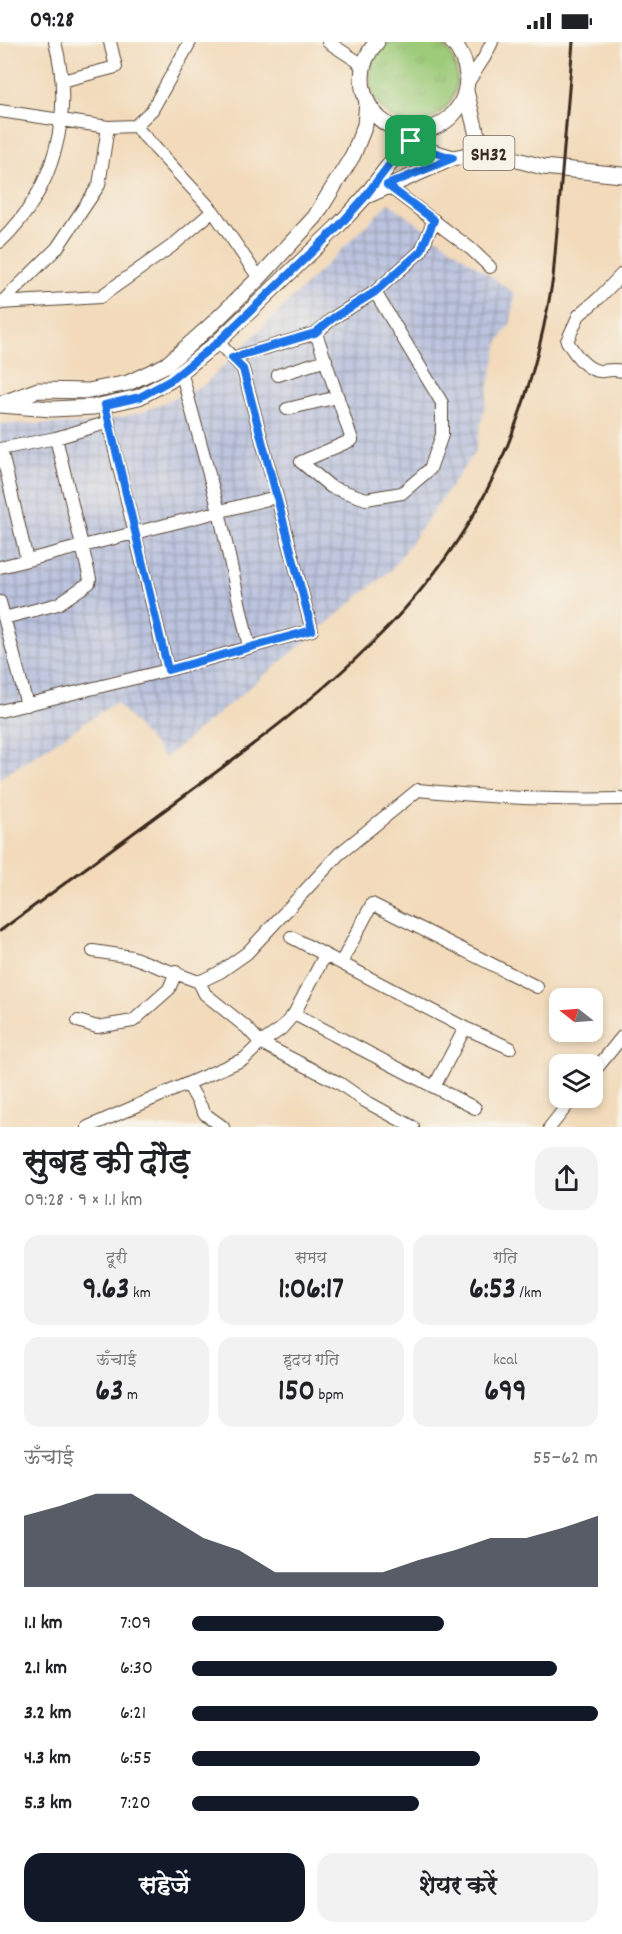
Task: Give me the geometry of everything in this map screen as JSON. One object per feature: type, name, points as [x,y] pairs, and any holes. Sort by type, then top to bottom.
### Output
[{"type":"main road","points":[[377,42],[366,58],[363,69],[362,86],[367,101],[379,118],[416,136],[433,152],[453,158]]},
{"type":"main road","points":[[416,136],[434,128],[454,114],[462,103],[467,70],[463,57],[452,42]]},
{"type":"main road","name":"SH32","points":[[466,87],[475,129],[483,142],[544,160],[595,164],[622,169]]},
{"type":"main road","name":"SH32","points":[[0,404],[38,390],[88,391],[128,383],[165,365],[210,326],[259,278],[315,216],[354,155],[363,134],[367,101]]},
{"type":"main road","name":"SH32","points":[[0,404],[52,409],[94,407],[140,397],[171,380],[218,342],[338,227],[364,198],[388,165],[416,136]]},
{"type":"main road","name":"SH32","points":[[364,198],[387,185],[453,158],[487,153],[543,167],[622,175]]},
{"type":"street","points":[[0,242],[19,221],[39,190],[54,156],[62,119],[62,81],[55,42]]},
{"type":"street","points":[[62,81],[116,67],[110,42]]},
{"type":"street","points":[[0,111],[108,126],[135,126],[152,110],[190,42]]},
{"type":"street","points":[[328,42],[357,61],[363,69]]},
{"type":"street","points":[[466,87],[492,42]]},
{"type":"street","points":[[0,304],[57,248],[99,185],[108,126]]},
{"type":"street","points":[[135,126],[213,211],[259,278]]},
{"type":"street","points":[[387,185],[471,249],[490,267]]},
{"type":"street","points":[[0,304],[100,297],[172,246],[213,211]]},
{"type":"street","points":[[232,358],[315,333],[333,318],[375,292],[421,251],[434,220]]},
{"type":"street","points":[[622,274],[579,315],[567,341],[574,353],[592,369],[622,370]]},
{"type":"street","points":[[315,333],[352,440],[301,462],[331,487],[366,499],[402,493],[430,469],[442,435],[442,403],[375,292]]},
{"type":"street","points":[[0,711],[168,670],[312,630],[243,369],[218,342]]},
{"type":"street","points":[[278,375],[326,360]]},
{"type":"street","points":[[181,371],[219,511],[249,647]]},
{"type":"street","points":[[287,410],[338,396]]},
{"type":"street","points":[[105,405],[168,670]]},
{"type":"street","points":[[27,560],[1,449],[56,438],[109,422]]},
{"type":"street","points":[[4,618],[58,604],[89,583],[90,579],[56,438]]},
{"type":"street","points":[[0,567],[276,497]]},
{"type":"street","points":[[0,602],[27,705]]},
{"type":"street","points":[[199,982],[220,972],[247,953],[339,854],[418,790],[491,798],[622,799]]},
{"type":"street","points":[[341,963],[372,904],[537,987]]},
{"type":"street","points":[[291,937],[465,1028],[510,1048]]},
{"type":"street","points":[[93,951],[132,957],[199,982],[205,994],[246,1027],[261,1043],[339,1083],[365,1101],[413,1127]]},
{"type":"street","points":[[88,1127],[244,1059],[281,1029],[294,1014],[325,955]]},
{"type":"street","points":[[78,1021],[97,1027],[133,1021],[169,990],[176,972]]},
{"type":"street","points":[[294,1014],[475,1108]]},
{"type":"street","points":[[434,1087],[465,1028]]},
{"type":"street","points":[[603,1060],[622,1037]]},
{"type":"street","points":[[188,1084],[205,1114],[223,1127]]},
{"type":"street","points":[[550,1127],[565,1108]]},
{"type":"shaded area","points":[[389,203],[515,294],[511,322],[498,343],[475,452],[392,569],[165,758],[116,702],[0,778],[0,424],[90,424],[143,412],[205,384]]},
{"type":"green space","points":[[387,42],[440,42],[453,59],[457,76],[454,93],[446,107],[433,118],[418,123],[401,121],[384,111],[376,101],[370,76],[376,55]]},
{"type":"railway","points":[[0,931],[215,773],[321,690],[386,630],[443,562],[468,524],[499,466],[511,436],[532,374],[547,310],[553,278],[573,42]]},
{"type":"route","points":[[411,141],[433,152],[453,158],[387,185],[434,220],[421,251],[375,292],[333,318],[315,333],[232,358],[243,369],[312,630],[168,670],[105,405],[140,397],[171,380],[218,342],[338,227],[364,198],[399,152],[411,141]]}]
